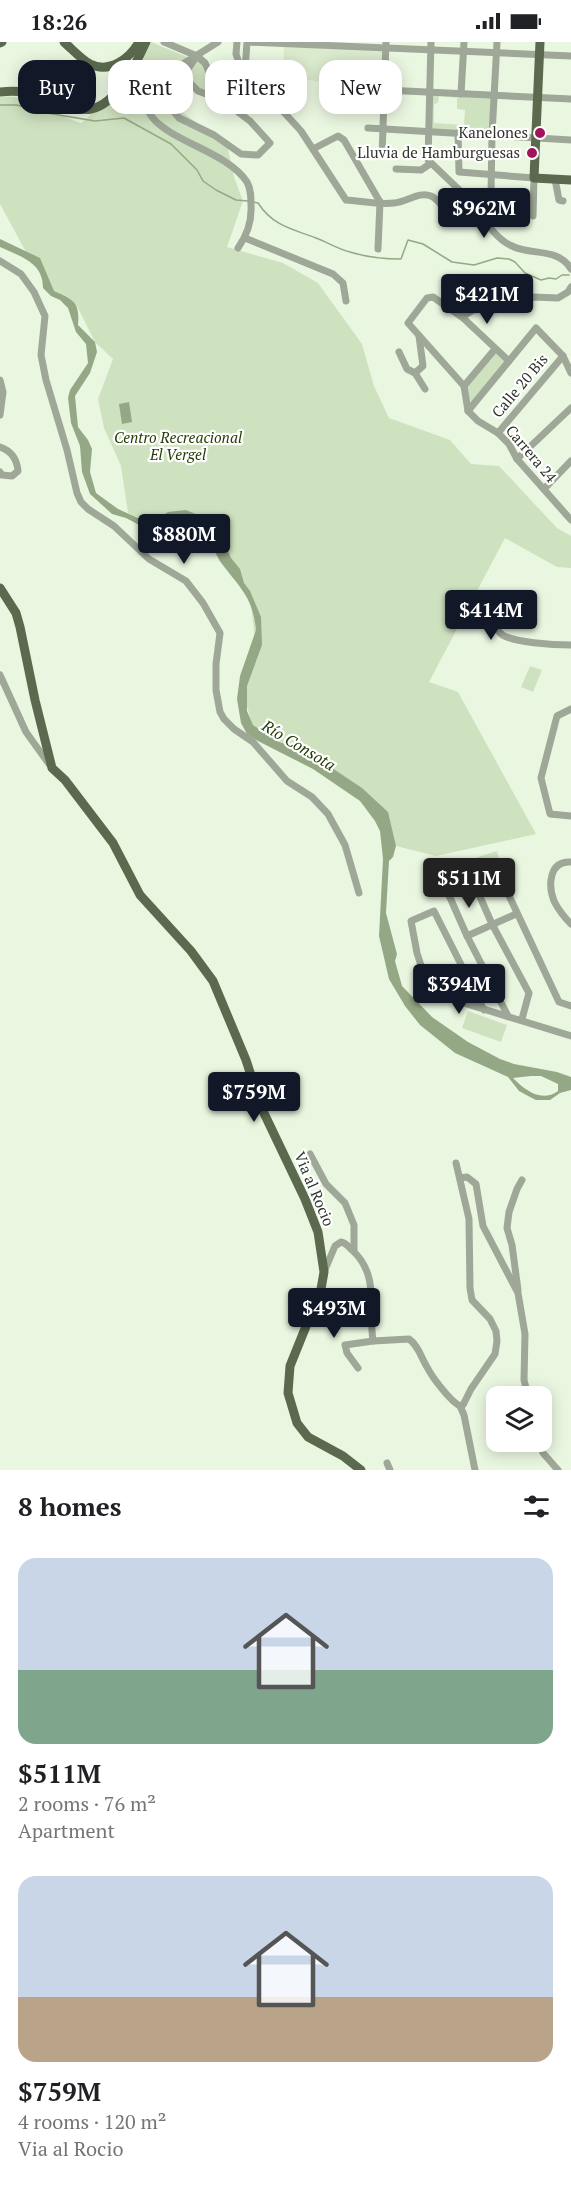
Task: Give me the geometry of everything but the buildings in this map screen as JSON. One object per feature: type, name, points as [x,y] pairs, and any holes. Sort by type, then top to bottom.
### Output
[{"type":"main road","points":[[64,42],[87,62],[111,66],[129,57],[139,42]]},
{"type":"main road","points":[[1,91],[31,92],[71,107],[91,109],[110,99],[134,69],[146,42]]},
{"type":"main road","points":[[540,42],[534,178],[571,180]]},
{"type":"main road","points":[[0,588],[16,613],[52,768]]},
{"type":"main road","name":"Via al Rocio","points":[[52,768],[65,780],[114,843],[140,895],[191,951],[213,981],[246,1060],[262,1108],[318,1232],[324,1272],[321,1289],[290,1366],[288,1393],[297,1423],[308,1437],[343,1456],[361,1470]]},
{"type":"street","points":[[164,42],[197,56],[205,63]]},
{"type":"street","points":[[218,42],[178,65],[155,83],[148,95],[149,112],[165,128],[215,155],[248,184],[252,213],[245,238],[238,248]]},
{"type":"street","points":[[237,42],[238,60]]},
{"type":"street","points":[[246,60],[247,42],[431,46],[464,52],[571,56]]},
{"type":"street","points":[[461,94],[464,42]]},
{"type":"street","points":[[491,194],[497,42]]},
{"type":"street","points":[[386,45],[386,60]]},
{"type":"street","points":[[431,46],[427,132],[427,156],[430,164],[474,204],[497,236],[522,250],[553,254],[566,262],[571,269]]},
{"type":"street","points":[[193,62],[197,56]]},
{"type":"street","points":[[402,91],[571,99]]},
{"type":"street","points":[[176,114],[179,118],[214,135],[242,154],[258,155],[270,143],[241,114]]},
{"type":"street","points":[[285,114],[313,148],[346,200],[394,203],[427,195],[440,202],[451,217],[460,218],[465,217],[474,204]]},
{"type":"street","points":[[382,156],[384,114]]},
{"type":"street","points":[[368,129],[571,140]]},
{"type":"street","points":[[458,134],[459,172],[534,178],[533,216]]},
{"type":"street","points":[[313,148],[338,136],[344,140],[380,202],[378,249]]},
{"type":"street","points":[[396,169],[421,170],[430,164]]},
{"type":"street","points":[[555,179],[559,200],[563,201]]},
{"type":"street","points":[[245,238],[333,274],[343,283],[346,301]]},
{"type":"street","points":[[0,261],[21,274],[34,292],[45,316],[42,355],[46,381],[68,450],[81,502],[114,526],[149,559],[186,581],[203,603],[220,633],[216,664],[216,690],[220,712],[234,729],[253,742],[287,782],[312,797],[328,814],[345,845],[359,893]]},
{"type":"street","points":[[462,317],[473,310],[501,308],[533,297],[558,298],[568,292],[571,287]]},
{"type":"street","points":[[468,411],[464,386],[408,323],[427,298],[433,297],[462,317],[509,362]]},
{"type":"street","points":[[468,411],[536,328],[563,356],[571,373]]},
{"type":"street","points":[[415,373],[423,366],[419,336]]},
{"type":"street","points":[[464,386],[495,350]]},
{"type":"street","points":[[399,352],[407,369],[415,373],[425,389]]},
{"type":"street","name":"Calle 20 Bis","points":[[498,433],[563,356]]},
{"type":"street","points":[[0,380],[3,393],[0,415]]},
{"type":"street","points":[[517,459],[571,408]]},
{"type":"street","name":"Carrera 24","points":[[468,411],[509,444],[517,459],[571,520]]},
{"type":"street","points":[[0,447],[10,452],[17,462],[18,471],[12,476],[2,475],[0,472]]},
{"type":"street","points":[[544,489],[571,461]]},
{"type":"street","points":[[482,605],[488,610],[500,632],[505,636],[536,644],[571,645]]},
{"type":"street","points":[[0,675],[2,689],[26,732],[52,768]]},
{"type":"street","points":[[571,709],[557,716],[541,778],[550,814],[571,816]]},
{"type":"street","points":[[571,862],[554,868],[550,878],[554,901],[571,924]]},
{"type":"street","points":[[508,1016],[448,893],[497,870],[559,1002],[571,1006]]},
{"type":"street","points":[[473,881],[492,924],[529,993],[522,1019]]},
{"type":"street","points":[[484,1010],[434,911],[411,921],[417,953],[425,978],[441,996],[484,1010],[522,1019],[571,1036]]},
{"type":"street","points":[[467,936],[516,914]]},
{"type":"street","points":[[310,1154],[326,1184],[345,1203],[354,1225],[354,1251]]},
{"type":"street","points":[[456,1163],[469,1219],[472,1300],[490,1319],[496,1330],[497,1341],[495,1354],[471,1389],[465,1403],[460,1406]]},
{"type":"street","points":[[460,1178],[467,1177],[476,1184],[483,1226],[518,1293]]},
{"type":"street","points":[[522,1180],[513,1197],[507,1228],[519,1282],[518,1293],[525,1334],[526,1386]]},
{"type":"street","points":[[324,1272],[335,1246],[340,1242],[345,1243],[361,1257],[368,1271],[372,1291],[373,1341]]},
{"type":"street","points":[[358,1368],[347,1353],[345,1345],[410,1339],[415,1343],[432,1376],[453,1402],[460,1406],[464,1415],[475,1470]]},
{"type":"street","points":[[543,1452],[558,1470]]},
{"type":"shaded area","points":[[284,44],[385,48],[385,60],[319,60],[319,82],[307,80],[307,60],[284,60]]},
{"type":"shaded area","points":[[0,239],[40,258],[54,291],[74,303],[78,311],[78,325],[95,342],[97,352],[90,373],[75,396],[78,427],[92,449],[90,472],[96,493],[118,509],[138,518],[156,519],[168,512],[186,510],[207,519],[218,528],[231,558],[240,569],[244,583],[261,617],[262,645],[247,686],[247,711],[253,725],[275,740],[314,756],[362,788],[388,812],[396,846],[393,857],[389,861],[386,913],[397,954],[395,961],[402,986],[432,1017],[468,1042],[514,1064],[571,1077],[571,1090],[560,1093],[550,1100],[536,1100],[530,1097],[519,1091],[508,1077],[455,1053],[420,1025],[405,1006],[389,979],[379,936],[383,859],[380,831],[375,821],[360,801],[313,769],[247,734],[241,723],[237,699],[240,676],[256,630],[252,609],[245,594],[218,558],[205,529],[186,517],[158,527],[143,527],[112,514],[90,494],[82,472],[80,446],[71,423],[68,398],[70,390],[88,363],[86,344],[76,332],[68,308],[43,288],[42,279],[35,266],[0,247]],"holes":[[[541,1076],[558,1084],[558,1091],[545,1096],[534,1094],[513,1078]]]},
{"type":"shaded area","points":[[129,402],[132,422],[122,424],[119,404]]},
{"type":"green space","points":[[151,42],[192,59],[191,60],[143,60]]},
{"type":"green space","points":[[197,56],[205,63],[205,94],[193,86],[193,62]]},
{"type":"green space","points":[[429,92],[494,95],[492,135],[427,132]],"holes":[[[439,96],[457,98],[457,109],[465,110],[464,125],[434,123],[434,104],[438,103]]]},
{"type":"green space","name":"Centro Recreacional El Vergel","points":[[0,97],[18,98],[18,114],[60,114],[81,123],[91,114],[96,114],[96,110],[103,104],[108,105],[108,114],[184,114],[227,144],[234,177],[243,201],[227,247],[283,263],[318,283],[362,344],[374,386],[389,418],[450,440],[471,464],[499,466],[557,528],[571,536],[571,568],[557,567],[505,538],[429,682],[458,692],[536,834],[436,856],[396,846],[379,804],[297,748],[254,732],[244,683],[256,647],[250,597],[210,522],[168,512],[149,518],[128,513],[121,466],[104,428],[98,399],[113,359],[95,342],[77,306],[54,291],[26,252],[0,204]]},
{"type":"green space","points":[[495,349],[509,361],[468,411],[464,386]]},
{"type":"green space","points":[[530,666],[542,670],[533,692],[521,687]]},
{"type":"green space","points":[[497,851],[501,866],[465,879],[459,863]]},
{"type":"green space","points":[[468,1011],[507,1025],[501,1042],[462,1028]]},
{"type":"waterway","points":[[0,105],[17,105],[41,112],[95,121],[124,118],[171,144],[197,170],[203,181],[216,190],[236,200],[248,201]]},
{"type":"waterway","points":[[253,202],[258,203],[270,217],[284,226],[362,255],[401,259],[408,240],[423,244],[452,262],[474,265],[497,258],[509,259],[525,273],[541,280],[569,275]]},
{"type":"place","name":"Kanelones","points":[[540,133]]},
{"type":"place","name":"Lluvia de Hamburguesas","points":[[532,153]]},
{"type":"water label","name":"Río Consota","points":[[299,745]]}]
